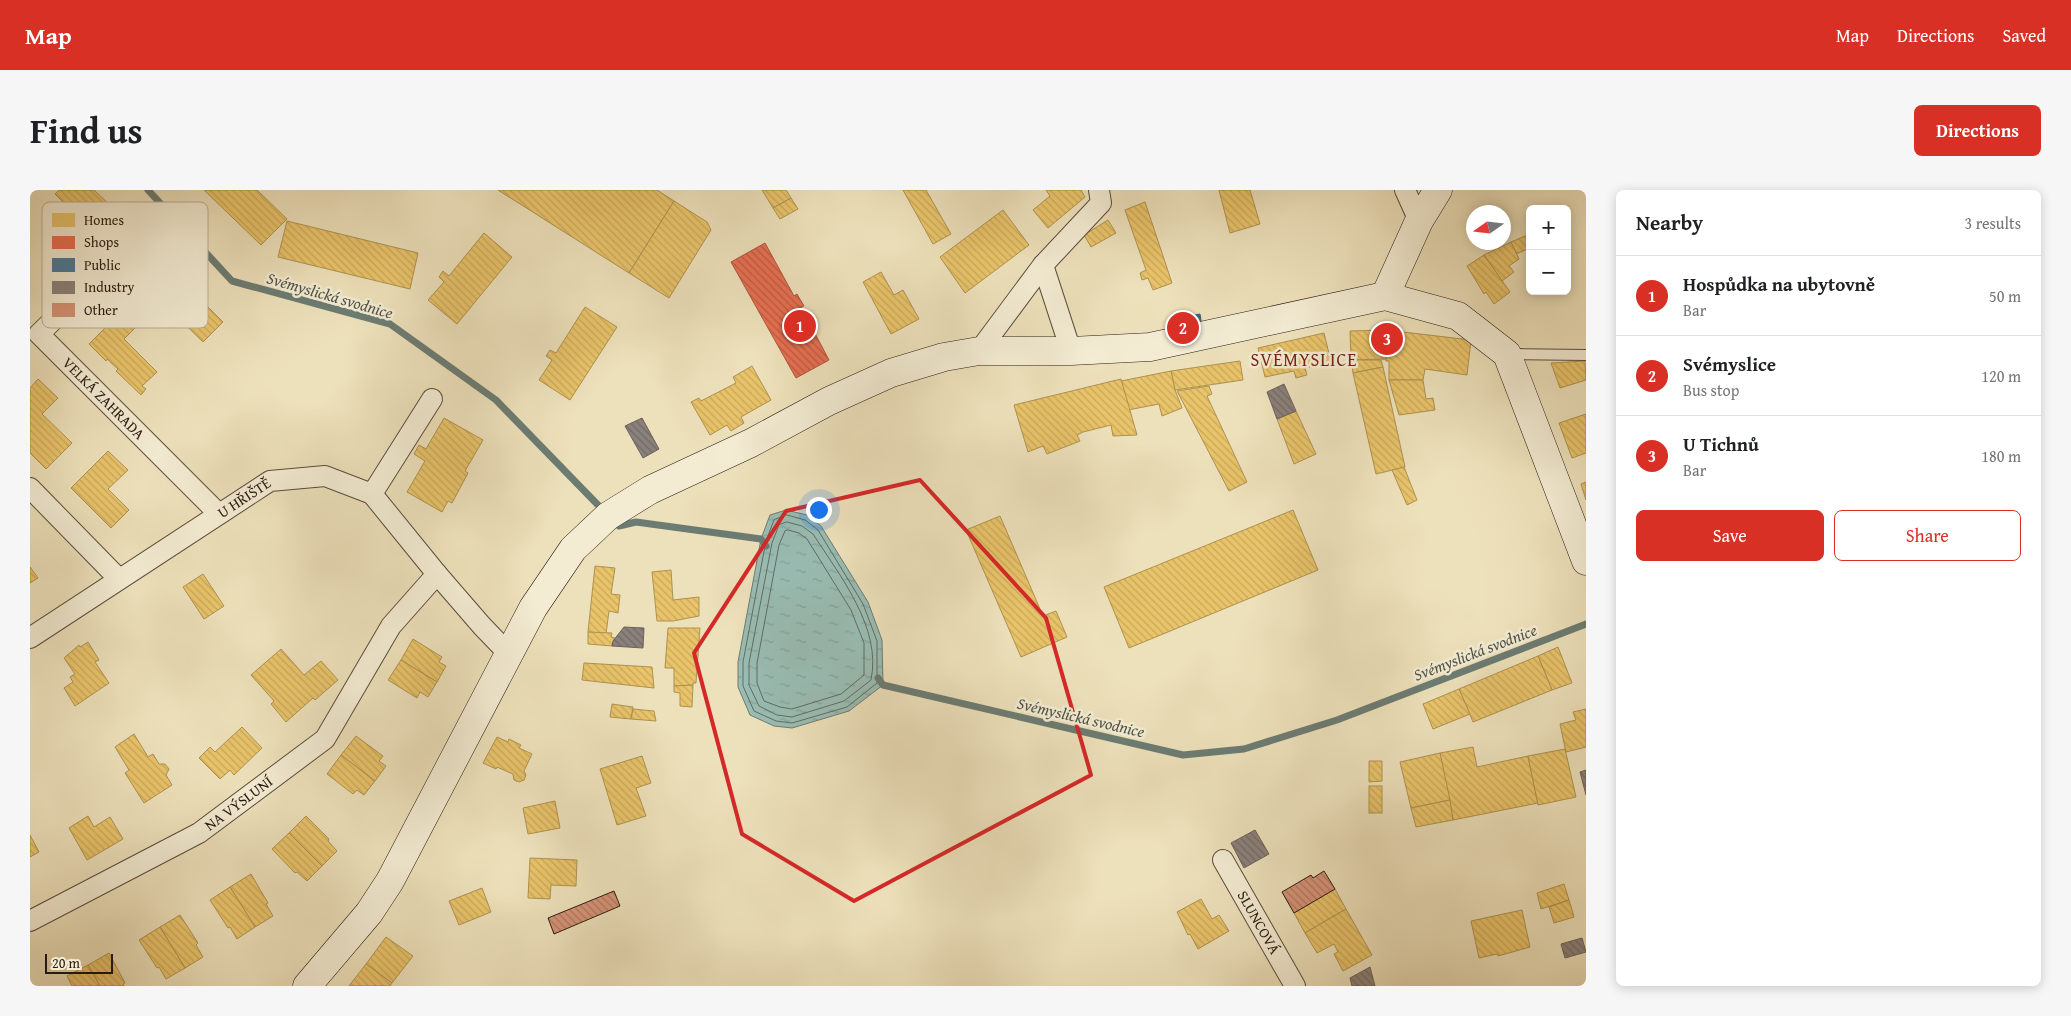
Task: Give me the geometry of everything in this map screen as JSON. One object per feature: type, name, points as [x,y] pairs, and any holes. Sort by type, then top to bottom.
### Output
[{"type":"street","points":[[979,351],[1043,265],[1101,203],[1099,190]]},
{"type":"street","points":[[1405,190],[1419,222]]},
{"type":"street","points":[[1385,296],[1419,222],[1438,190]]},
{"type":"street","points":[[1043,265],[1070,351]]},
{"type":"street","points":[[307,986],[369,913],[390,881],[508,653],[533,608],[572,549],[608,516],[650,490],[751,443],[829,401],[891,373],[944,357],[979,351],[1070,351],[1150,347],[1385,296],[1458,316],[1507,354],[1586,561]]},
{"type":"street","name":"VELKÁ ZAHRADA","points":[[45,328],[39,334],[219,514]]},
{"type":"street","points":[[372,494],[432,399]]},
{"type":"street","name":"U HŘIŠTĚ","points":[[30,638],[270,481],[325,476],[372,494],[437,574],[508,653]]},
{"type":"street","points":[[30,488],[119,579]]},
{"type":"street","name":"NA VÝSLUNÍ","points":[[30,921],[200,832],[325,738],[391,626],[437,574]]},
{"type":"street","name":"SLUNCOVÁ","points":[[1223,860],[1296,986]]},
{"type":"lane","points":[[1507,354],[1586,355]]},
{"type":"highlighted area","points":[[920,480],[1046,618],[1091,775],[854,901],[742,834],[694,653],[786,511]]},
{"type":"water","points":[[786,510],[807,515],[821,526],[868,602],[882,640],[883,685],[849,711],[792,728],[774,726],[750,715],[738,687],[738,662],[761,539],[770,515]]},
{"type":"building: Homes","points":[[59,190],[94,190],[107,202],[63,202],[55,194]]},
{"type":"building: Homes","points":[[204,190],[257,190],[287,219],[261,245]]},
{"type":"building: Homes","points":[[498,190],[657,190],[674,201],[629,273]]},
{"type":"building: Homes","points":[[762,190],[786,190],[791,198],[773,208]]},
{"type":"building: Homes","points":[[903,190],[926,190],[951,234],[933,244]]},
{"type":"building: Homes","points":[[1046,190],[1081,190],[1085,197],[1048,228],[1033,210],[1050,196]]},
{"type":"building: Homes","points":[[1219,190],[1250,190],[1260,224],[1230,233]]},
{"type":"building: Homes","points":[[791,198],[798,209],[780,219],[773,208]]},
{"type":"building: Homes","points":[[674,201],[707,222],[711,230],[669,298],[629,273]]},
{"type":"building: Homes","points":[[1145,202],[1172,283],[1153,290],[1148,278],[1142,280],[1140,273],[1146,270],[1125,210]]},
{"type":"building: Homes","points":[[1003,210],[1029,245],[965,293],[940,257]]},
{"type":"building: Homes","points":[[1108,220],[1116,233],[1091,247],[1084,235]]},
{"type":"building: Homes","points":[[287,221],[418,253],[410,289],[278,257]]},
{"type":"building: Homes","points":[[484,233],[512,257],[457,324],[428,300],[444,282],[439,277],[443,271],[449,276]]},
{"type":"building: Homes","points":[[1526,236],[1526,250],[1516,254],[1511,242]]},
{"type":"building: Homes","points":[[1511,242],[1519,259],[1509,266],[1514,272],[1502,281],[1484,255],[1494,250],[1511,250]]},
{"type":"building: Homes","points":[[1484,255],[1510,292],[1494,304],[1486,292],[1484,294],[1467,266]]},
{"type":"building: Homes","points":[[881,272],[894,295],[903,290],[919,319],[891,334],[863,282]]},
{"type":"building: Homes","points":[[208,307],[223,322],[203,342],[189,328],[208,328]]},
{"type":"building: Homes","points":[[585,307],[617,327],[570,400],[539,380],[552,360],[546,356],[550,350],[556,353]]},
{"type":"building: Homes","points":[[105,328],[135,328],[124,339],[157,372],[142,386],[146,389],[141,395],[116,371],[118,369],[107,359],[106,361],[89,344]]},
{"type":"building: Homes","points":[[1386,330],[1471,340],[1467,375],[1425,369],[1423,380],[1389,380],[1389,361],[1386,361]]},
{"type":"building: Homes","points":[[1386,330],[1386,359],[1351,360],[1350,331]]},
{"type":"building: Homes","points":[[1324,333],[1331,362],[1305,368],[1307,375],[1296,378],[1294,371],[1265,377],[1258,348]]},
{"type":"building: Homes","points":[[1351,360],[1381,360],[1383,367],[1353,373]]},
{"type":"building: Homes","points":[[1240,361],[1243,380],[1175,390],[1171,371]]},
{"type":"building: Homes","points":[[1585,361],[1586,380],[1560,388],[1551,363]]},
{"type":"building: Homes","points":[[752,366],[771,400],[741,417],[744,423],[731,431],[727,425],[710,435],[691,402],[699,398],[701,401],[736,383],[733,377]]},
{"type":"building: Homes","points":[[1383,367],[1405,467],[1376,474],[1353,373]]},
{"type":"building: Homes","points":[[1171,371],[1175,390],[1182,408],[1162,416],[1159,404],[1128,410],[1121,381]]},
{"type":"building: Homes","points":[[38,379],[58,398],[42,414],[72,443],[46,469],[30,453],[30,388]]},
{"type":"building: Homes","points":[[1121,379],[1137,435],[1113,436],[1111,425],[1083,432],[1077,435],[1080,441],[1047,454],[1043,446],[1028,452],[1014,405]]},
{"type":"building: Homes","points":[[1389,380],[1423,380],[1426,399],[1433,398],[1435,410],[1399,415]]},
{"type":"building: Homes","points":[[1209,386],[1212,394],[1207,396],[1247,482],[1229,491],[1177,391]]},
{"type":"building: Homes","points":[[1296,411],[1316,454],[1294,464],[1277,419]]},
{"type":"building: Homes","points":[[1586,414],[1586,453],[1572,458],[1559,423]]},
{"type":"building: Homes","points":[[444,418],[483,440],[465,471],[468,473],[452,503],[448,501],[442,512],[407,492],[425,461],[414,454],[419,445],[426,449]]},
{"type":"building: Homes","points":[[108,451],[128,470],[108,489],[129,510],[111,528],[71,488]]},
{"type":"building: Homes","points":[[1404,467],[1417,500],[1407,505],[1392,470]]},
{"type":"building: Homes","points":[[1586,482],[1586,500],[1581,484]]},
{"type":"building: Homes","points":[[1293,510],[1318,570],[1129,648],[1104,587]]},
{"type":"building: Homes","points":[[1000,516],[1043,616],[1056,611],[1067,637],[1021,657],[966,530]]},
{"type":"building: Homes","points":[[595,566],[615,568],[611,594],[620,595],[618,613],[609,611],[606,634],[588,632]]},
{"type":"building: Homes","points":[[30,567],[38,578],[30,583]]},
{"type":"building: Homes","points":[[671,570],[673,600],[699,597],[699,616],[673,621],[657,621],[652,572]]},
{"type":"building: Homes","points":[[203,574],[224,606],[204,619],[183,587]]},
{"type":"building: Homes","points":[[668,628],[700,628],[696,683],[693,683],[693,685],[674,686],[674,668],[665,668]]},
{"type":"building: Homes","points":[[588,632],[612,633],[611,637],[615,638],[612,646],[588,644]]},
{"type":"building: Homes","points":[[413,639],[442,657],[439,662],[446,666],[437,682],[401,660]]},
{"type":"building: Homes","points":[[88,642],[99,660],[95,662],[109,683],[75,706],[64,688],[73,682],[70,677],[75,674],[64,658],[79,645],[80,647]]},
{"type":"building: Homes","points":[[1558,647],[1572,683],[1552,690],[1538,656]]},
{"type":"building: Homes","points":[[281,649],[304,675],[321,661],[338,680],[315,700],[313,698],[286,722],[271,704],[274,701],[251,675]]},
{"type":"building: Homes","points":[[1538,656],[1552,690],[1473,722],[1459,689]]},
{"type":"building: Homes","points":[[401,660],[437,682],[428,697],[420,692],[417,698],[388,680]]},
{"type":"building: Homes","points":[[584,663],[652,667],[654,688],[582,680]]},
{"type":"building: Homes","points":[[693,685],[692,707],[680,706],[680,693],[674,692],[674,686]]},
{"type":"building: Homes","points":[[1459,689],[1470,714],[1433,729],[1423,704]]},
{"type":"building: Homes","points":[[612,704],[633,707],[631,719],[610,717]]},
{"type":"building: Homes","points":[[633,709],[654,711],[656,721],[631,719]]},
{"type":"building: Homes","points":[[1586,709],[1586,747],[1566,752],[1560,724],[1576,720],[1573,712]]},
{"type":"building: Homes","points":[[242,727],[262,748],[234,775],[230,770],[220,779],[199,758],[210,747],[215,752]]},
{"type":"building: Homes","points":[[134,734],[148,757],[153,754],[159,764],[165,764],[169,769],[166,775],[172,785],[144,803],[125,773],[129,770],[115,747]]},
{"type":"building: Homes","points":[[356,736],[383,756],[379,761],[386,766],[375,781],[341,755]]},
{"type":"building: Homes","points":[[497,737],[508,742],[509,739],[521,745],[519,748],[532,754],[524,771],[526,775],[524,780],[519,782],[514,780],[513,774],[483,763]]},
{"type":"building: Homes","points":[[1473,747],[1477,767],[1528,756],[1538,803],[1453,820],[1440,753]]},
{"type":"building: Homes","points":[[1565,749],[1576,797],[1538,805],[1528,756]]},
{"type":"building: Homes","points":[[1440,753],[1450,800],[1411,808],[1400,762]]},
{"type":"building: Homes","points":[[341,755],[375,781],[364,795],[357,790],[353,794],[327,774]]},
{"type":"building: Homes","points":[[642,756],[651,783],[636,788],[646,816],[617,825],[600,769]]},
{"type":"building: Homes","points":[[1369,761],[1382,761],[1382,781],[1369,782]]},
{"type":"building: Homes","points":[[1369,786],[1382,786],[1382,813],[1369,813]]},
{"type":"building: Homes","points":[[1450,800],[1453,820],[1416,827],[1411,808]]},
{"type":"building: Homes","points":[[555,801],[560,828],[528,834],[523,808]]},
{"type":"building: Homes","points":[[88,816],[94,827],[110,817],[123,839],[87,860],[69,828]]},
{"type":"building: Homes","points":[[306,816],[329,839],[328,841],[337,851],[322,866],[289,833]]},
{"type":"building: Homes","points":[[289,833],[322,866],[307,881],[297,872],[295,873],[272,849]]},
{"type":"building: Homes","points":[[30,835],[39,852],[30,857]]},
{"type":"building: Homes","points":[[530,858],[577,860],[576,886],[551,885],[550,899],[528,898]]},
{"type":"building: Homes","points":[[251,874],[268,903],[266,904],[273,916],[255,927],[230,887]]},
{"type":"building: Homes","points":[[1564,884],[1569,900],[1541,909],[1537,893]]},
{"type":"building: Homes","points":[[230,887],[255,927],[237,939],[210,900]]},
{"type":"building: Homes","points":[[482,888],[491,912],[459,925],[449,901]]},
{"type":"building: Homes","points":[[1335,889],[1346,909],[1305,933],[1294,913]]},
{"type":"building: Homes","points":[[1201,899],[1212,919],[1219,915],[1229,931],[1198,949],[1190,934],[1188,935],[1177,912]]},
{"type":"building: Homes","points":[[1569,900],[1574,917],[1554,923],[1549,907]]},
{"type":"building: Homes","points":[[1346,909],[1372,955],[1343,971],[1334,954],[1338,952],[1334,944],[1317,953],[1305,933]]},
{"type":"building: Homes","points":[[1522,910],[1530,947],[1498,956],[1497,954],[1479,958],[1471,921]]},
{"type":"building: Homes","points":[[180,915],[198,943],[196,945],[203,957],[185,968],[160,927]]},
{"type":"building: Homes","points":[[160,927],[185,968],[166,979],[139,940]]},
{"type":"building: Homes","points":[[386,937],[413,956],[392,983],[366,964]]},
{"type":"building: Homes","points":[[109,953],[125,983],[123,984],[124,986],[100,986],[88,965]]},
{"type":"building: Homes","points":[[366,964],[392,983],[390,986],[349,986]]},
{"type":"building: Homes","points":[[88,965],[100,986],[72,986],[67,976]]},
{"type":"building: Shops","points":[[765,243],[794,296],[797,294],[804,306],[801,307],[829,360],[796,378],[731,262]]},
{"type":"building: Public","points":[[1200,314],[1201,321],[1187,324],[1186,317]]},
{"type":"building: Industry","points":[[1284,384],[1296,411],[1277,419],[1267,392]]},
{"type":"building: Industry","points":[[642,418],[659,449],[643,458],[625,426]]},
{"type":"building: Industry","points":[[624,627],[644,628],[643,648],[612,646],[613,641]]},
{"type":"building: Industry","points":[[1586,770],[1586,795],[1580,772]]},
{"type":"building: Industry","points":[[1255,830],[1269,854],[1244,868],[1231,843]]},
{"type":"building: Industry","points":[[1582,938],[1586,952],[1565,958],[1561,944]]},
{"type":"building: Industry","points":[[1370,967],[1375,986],[1352,986],[1350,978]]},
{"type":"building: Other","points":[[1324,871],[1335,889],[1294,913],[1282,892],[1311,875],[1313,878]]},
{"type":"building: Other","points":[[614,891],[620,906],[554,934],[548,918]]},
{"type":"waterway","name":"Svémyslická svodnice","points":[[148,190],[159,202]]},
{"type":"waterway","name":"Svémyslická svodnice","points":[[208,255],[232,281],[390,324],[496,400],[598,505]]},
{"type":"waterway","name":"Svémyslická svodnice","points":[[619,526],[636,522],[761,539],[766,546]]},
{"type":"waterway","name":"Svémyslická svodnice","points":[[878,678],[883,685],[1183,755],[1244,749],[1337,720],[1586,624]]},
{"type":"place","name":"Hospůdka na ubytovně","points":[[800,326]]},
{"type":"place","name":"Svémyslice","points":[[1183,328]]},
{"type":"place","name":"U Tichnů","points":[[1387,339]]},
{"type":"district","name":"SVÉMYSLICE","points":[[1304,360]]}]
